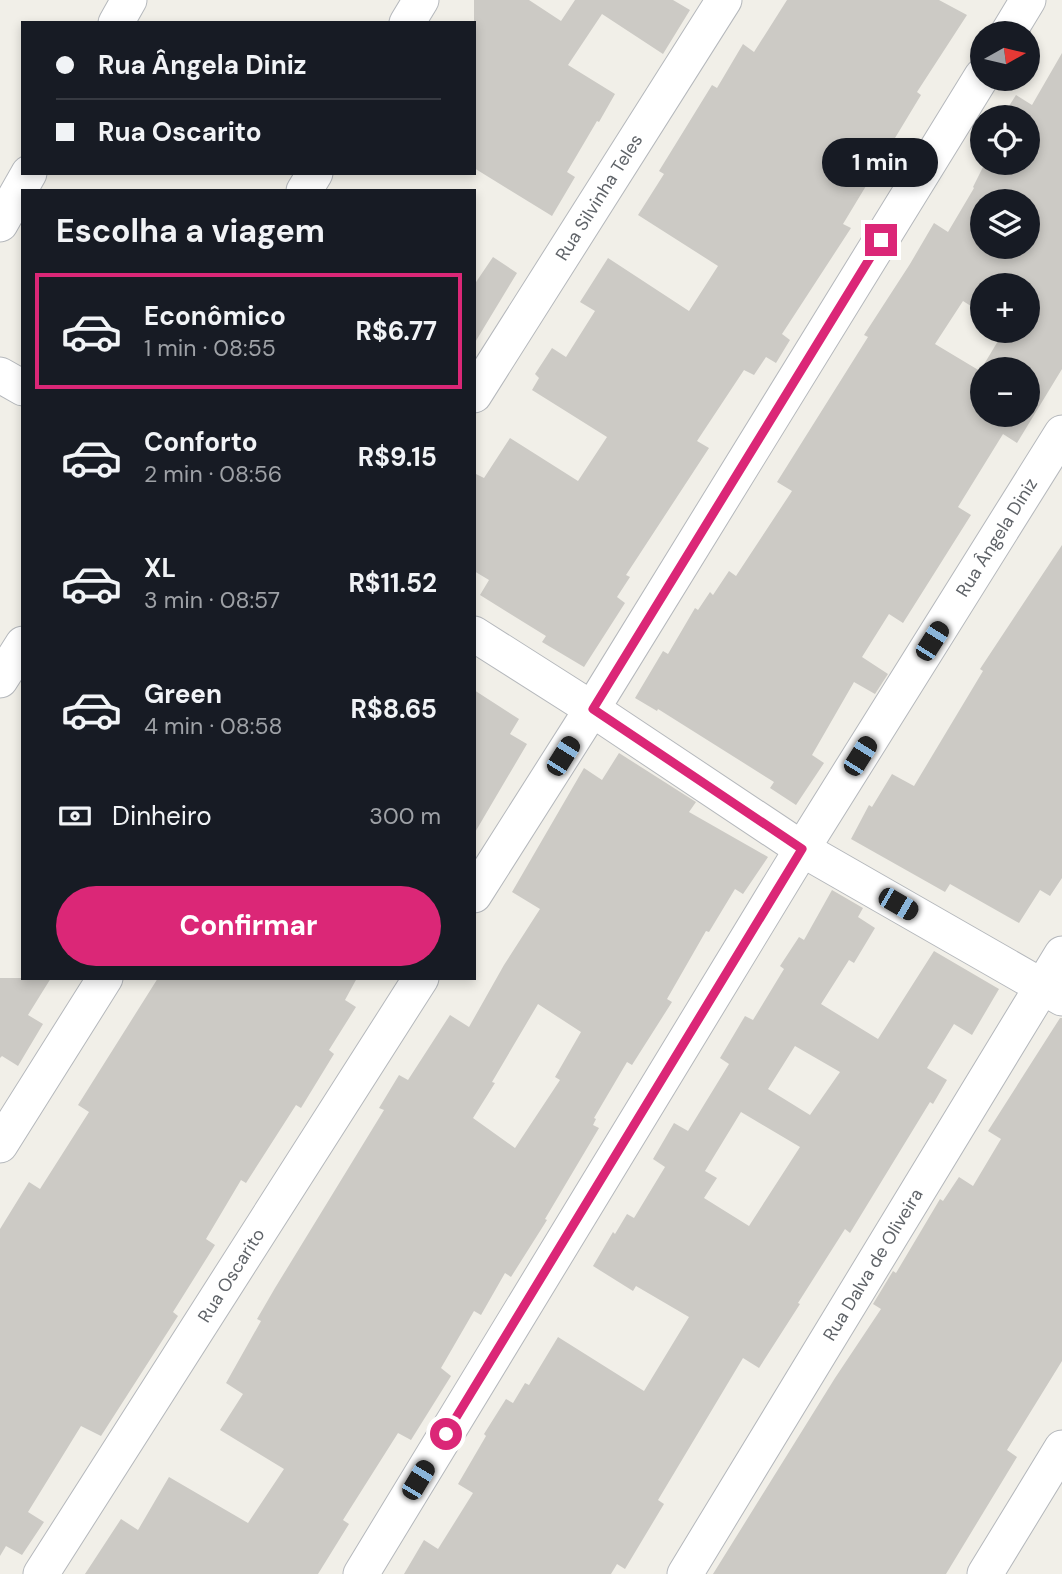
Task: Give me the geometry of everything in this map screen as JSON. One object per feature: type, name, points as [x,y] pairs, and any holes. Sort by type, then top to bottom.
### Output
[{"type":"street","points":[[117,21],[129,0]]},
{"type":"street","points":[[408,21],[422,0]]},
{"type":"street","name":"Rua Silvinha Teles","points":[[476,392],[724,0]]},
{"type":"street","points":[[1015,21],[1028,0]]},
{"type":"street","points":[[476,892],[593,709],[973,91]]},
{"type":"street","points":[[0,224],[28,175]]},
{"type":"street","points":[[0,375],[21,387]]},
{"type":"street","name":"Rua Ângela Diniz","points":[[361,1574],[802,849],[1062,433]]},
{"type":"street","points":[[476,635],[593,709],[802,849],[1052,992]]},
{"type":"street","points":[[0,680],[21,647]]},
{"type":"street","name":"Rua Dalva de Oliveira","points":[[685,1574],[1052,992],[1062,954]]},
{"type":"street","points":[[0,1145],[104,980]]},
{"type":"street","name":"Rua Oscarito","points":[[41,1574],[420,980]]},
{"type":"street","points":[[985,1574],[1062,1448]]},
{"type":"building","points":[[474,0],[529,0],[561,21],[575,0],[673,0],[690,10],[663,54],[602,14],[568,65],[615,94],[567,172],[575,177],[552,216],[476,169]]},
{"type":"building","points":[[787,0],[939,0],[967,15],[917,92],[921,95],[843,224],[851,228],[782,334],[790,340],[776,363],[766,357],[754,375],[744,370],[697,441],[709,448],[626,575],[630,577],[617,597],[625,603],[584,667],[542,642],[546,636],[480,595],[489,580],[476,572],[476,474],[484,478],[510,438],[578,481],[607,437],[532,390],[539,378],[535,374],[552,348],[566,357],[595,311],[580,302],[608,258],[689,311],[718,266],[638,215],[664,174],[659,171],[712,85],[717,88],[743,44],[754,52]]},
{"type":"building","points":[[1062,53],[1062,369],[1040,405],[1040,357],[988,357],[997,343],[1040,343],[1040,273],[970,273],[970,305],[963,301],[935,344],[970,365],[970,427],[1027,427],[1017,443],[1003,434],[958,507],[971,515],[903,623],[889,614],[862,657],[888,674],[875,694],[854,682],[812,755],[824,763],[796,805],[770,788],[774,782],[658,709],[657,711],[635,698],[663,651],[668,654],[695,608],[698,610],[710,592],[713,595],[729,571],[736,576],[792,491],[777,482],[868,337],[864,335],[934,223],[948,232],[970,195],[970,259],[1040,259],[1040,189],[973,187],[979,175],[1040,175],[1040,105],[1032,105]]},
{"type":"building","points":[[1016,95],[1032,105],[1010,105]]},
{"type":"building","points":[[493,257],[517,273],[476,341],[476,282]]},
{"type":"building","points":[[1062,545],[1062,878],[1050,896],[1040,890],[1019,923],[950,884],[945,892],[851,839],[869,805],[872,807],[892,774],[914,786],[983,671],[980,669]]},
{"type":"building","points":[[476,691],[519,719],[510,734],[527,744],[476,831]]},
{"type":"building","points":[[619,753],[696,802],[689,812],[768,857],[743,894],[735,889],[709,932],[706,931],[667,999],[672,1002],[632,1065],[627,1062],[594,1118],[596,1119],[593,1125],[599,1128],[545,1219],[547,1220],[511,1277],[505,1273],[481,1315],[474,1311],[441,1368],[451,1376],[411,1440],[398,1433],[343,1520],[349,1524],[318,1574],[85,1574],[121,1519],[138,1530],[169,1477],[248,1523],[284,1469],[220,1430],[243,1394],[226,1383],[261,1321],[257,1319],[384,1110],[379,1108],[399,1075],[408,1080],[450,1015],[469,1027],[540,909],[512,892],[584,768],[602,780]],"holes":[[[538,1004],[581,1032],[555,1077],[560,1080],[515,1148],[473,1118]]]},
{"type":"building","points":[[832,890],[863,908],[858,917],[875,928],[854,963],[849,960],[821,1004],[878,1039],[934,951],[999,989],[972,1035],[954,1024],[927,1068],[947,1080],[933,1104],[930,1102],[850,1233],[845,1229],[759,1368],[743,1358],[658,1500],[664,1504],[625,1569],[617,1564],[611,1574],[404,1574],[424,1540],[438,1549],[473,1493],[458,1484],[486,1436],[484,1434],[506,1399],[513,1403],[525,1383],[529,1385],[558,1337],[644,1391],[689,1317],[636,1286],[633,1291],[593,1266],[627,1214],[634,1218],[665,1167],[653,1159],[674,1123],[688,1131],[729,1064],[720,1058],[745,1016],[753,1020],[784,969],[780,966],[799,937],[804,940]],"holes":[[[795,1046],[840,1072],[810,1115],[768,1089]],[[741,1112],[800,1147],[749,1226],[704,1198],[717,1178],[705,1171]]]},
{"type":"building","points":[[0,978],[50,980],[28,1015],[43,1024],[18,1066],[2,1056],[0,1058]]},
{"type":"building","points":[[157,980],[356,980],[345,1000],[356,1007],[329,1050],[334,1054],[301,1108],[296,1105],[246,1183],[241,1180],[206,1239],[215,1245],[173,1312],[178,1316],[101,1436],[81,1426],[28,1512],[44,1522],[22,1555],[6,1546],[0,1556],[0,1229],[29,1182],[40,1189],[89,1112],[78,1105]]},
{"type":"building","points":[[1060,1018],[1062,1361],[1007,1450],[1017,1457],[946,1574],[713,1574],[881,1309],[873,1304],[893,1271],[896,1273],[940,1199],[943,1201],[959,1177],[973,1186],[1001,1139],[988,1131]]},
{"type":"route","points":[[446,1434],[802,849],[593,709],[881,240]]}]
